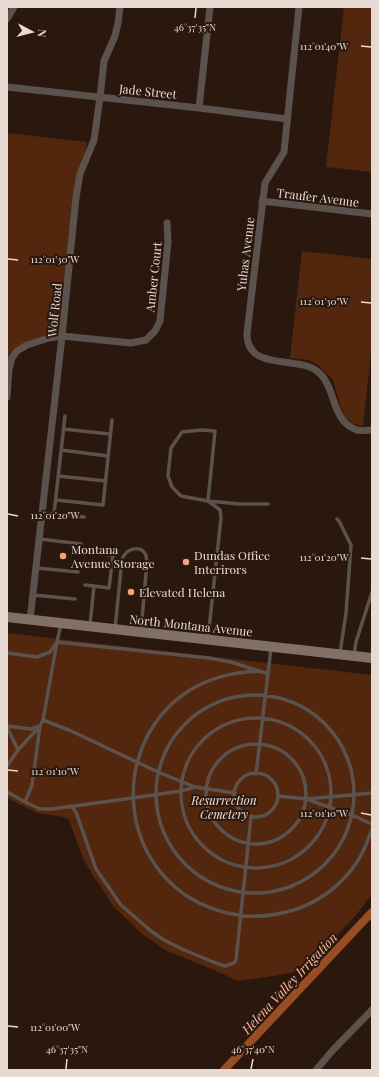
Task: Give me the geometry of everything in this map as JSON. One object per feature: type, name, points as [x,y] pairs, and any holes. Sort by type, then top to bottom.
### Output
[{"type":"main road","name":"North Montana Avenue","points":[[7,617],[372,658]]},
{"type":"street","points":[[7,20],[14,7]]},
{"type":"street","name":"Wolf Road","points":[[30,620],[43,513],[76,197],[80,174],[94,140],[104,61],[115,36],[120,7]]},
{"type":"street","points":[[198,108],[210,7]]},
{"type":"street","name":"Yuhas Avenue","points":[[299,7],[284,152],[265,183],[262,201],[247,333],[248,343],[255,354],[272,361],[303,364],[316,370],[325,378],[339,415],[347,424],[358,430],[372,430]]},
{"type":"street","name":"Jade Street","points":[[7,87],[287,119]]},
{"type":"street","name":"Traufer Avenue","points":[[262,201],[372,214]]},
{"type":"street","name":"Amber Court","points":[[7,397],[12,358],[17,351],[27,345],[62,336],[131,343],[146,340],[155,331],[160,321],[168,242],[167,223]]},
{"type":"street","points":[[316,1070],[333,1050],[372,1010]]},
{"type":"lane","points":[[54,514],[65,416]]},
{"type":"lane","points":[[56,500],[103,505],[112,420]]},
{"type":"lane","points":[[64,429],[110,434]]},
{"type":"lane","points":[[208,501],[215,431],[202,430],[182,432],[171,448],[168,476],[172,487],[181,496],[208,501],[240,504],[268,504]]},
{"type":"lane","points":[[61,450],[108,456]]},
{"type":"lane","points":[[58,476],[106,480]]},
{"type":"lane","points":[[208,501],[220,510],[221,518],[208,640]]},
{"type":"lane","points":[[43,513],[84,517]]},
{"type":"lane","points":[[337,519],[351,545],[346,614],[340,654]]},
{"type":"lane","points":[[40,539],[81,544]]},
{"type":"lane","points":[[115,629],[122,559],[125,553],[129,550],[138,549],[146,556],[147,562],[141,632]]},
{"type":"lane","points":[[85,585],[109,588],[113,555],[100,554]]},
{"type":"lane","points":[[37,568],[78,572]]},
{"type":"lane","points":[[89,626],[94,586]]},
{"type":"lane","points":[[354,656],[356,642],[372,592]]},
{"type":"lane","points":[[33,595],[75,599]]},
{"type":"lane","points":[[7,766],[18,750],[40,726],[43,720],[56,642],[61,623]]},
{"type":"lane","points":[[7,653],[37,657],[50,652],[56,642]]},
{"type":"lane","points":[[56,642],[209,658],[231,662],[268,674]]},
{"type":"lane","points":[[256,774],[271,646]]},
{"type":"lane","points":[[259,671],[241,672],[206,682],[175,701],[162,714],[151,729],[137,762],[133,786],[133,798],[139,832],[154,864],[178,889],[207,907],[224,913],[241,916],[260,917],[279,914],[297,909],[315,901],[331,890],[345,877],[357,862],[372,829]]},
{"type":"lane","points":[[245,695],[265,695],[283,699],[316,715],[329,728],[340,743],[348,759],[352,777],[354,795],[352,815],[348,830],[343,840],[329,860],[311,876],[290,887],[266,893],[243,893],[223,888],[204,880],[188,868],[174,852],[164,834],[157,815],[156,795],[158,772],[164,752],[175,734],[189,719],[200,711],[225,699],[245,695]]},
{"type":"lane","points":[[249,718],[263,718],[287,724],[310,740],[326,764],[331,782],[330,807],[320,833],[299,856],[270,868],[245,868],[228,864],[218,859],[209,853],[195,838],[185,819],[182,809],[182,781],[189,759],[206,736],[231,722],[249,718]]},
{"type":"lane","points":[[43,720],[69,730],[158,772],[196,787],[235,793]]},
{"type":"lane","points":[[7,726],[31,729],[40,726]]},
{"type":"lane","points":[[7,726],[18,750]]},
{"type":"lane","points":[[25,802],[32,785],[40,726]]},
{"type":"lane","points":[[260,743],[273,746],[285,752],[294,761],[304,779],[306,786],[306,799],[300,818],[287,834],[268,843],[248,844],[236,841],[225,834],[216,825],[207,808],[205,789],[208,776],[214,764],[223,755],[234,748],[247,744],[260,743]]},
{"type":"lane","points":[[250,774],[256,774],[269,778],[278,789],[278,796],[274,808],[269,813],[264,816],[251,817],[240,810],[235,799],[235,793],[236,787],[244,777],[250,774]]},
{"type":"lane","points":[[7,792],[40,809],[52,809],[156,795],[196,787]]},
{"type":"lane","points":[[278,796],[306,799],[372,793]]},
{"type":"lane","points":[[306,799],[352,815],[372,825]]},
{"type":"lane","points":[[72,807],[76,812],[96,869],[121,905],[151,932],[164,940],[182,949],[225,966],[231,965],[236,960],[251,817]]},
{"type":"green space","points":[[344,7],[372,7],[372,172],[326,167]]},
{"type":"green space","points":[[7,133],[87,142],[62,336],[27,345],[12,358],[7,381]]},
{"type":"green space","points":[[302,251],[372,259],[372,345],[363,426],[354,424],[346,418],[341,408],[333,380],[318,365],[308,360],[290,358]]},
{"type":"green space","name":"Resurrection Cemetery","points":[[7,633],[372,675],[372,894],[357,914],[304,970],[238,981],[167,951],[142,934],[114,907],[84,860],[69,820],[64,817],[37,813],[7,798]]},
{"type":"waterway","name":"Helena Valley Irrigation","points":[[224,1070],[372,912]]},
{"type":"place","name":"Montana Avenue Storage","points":[[63,556]]},
{"type":"place","name":"Dundas Office Interirors","points":[[186,562]]},
{"type":"place","name":"Elevated Helena","points":[[131,592]]}]
